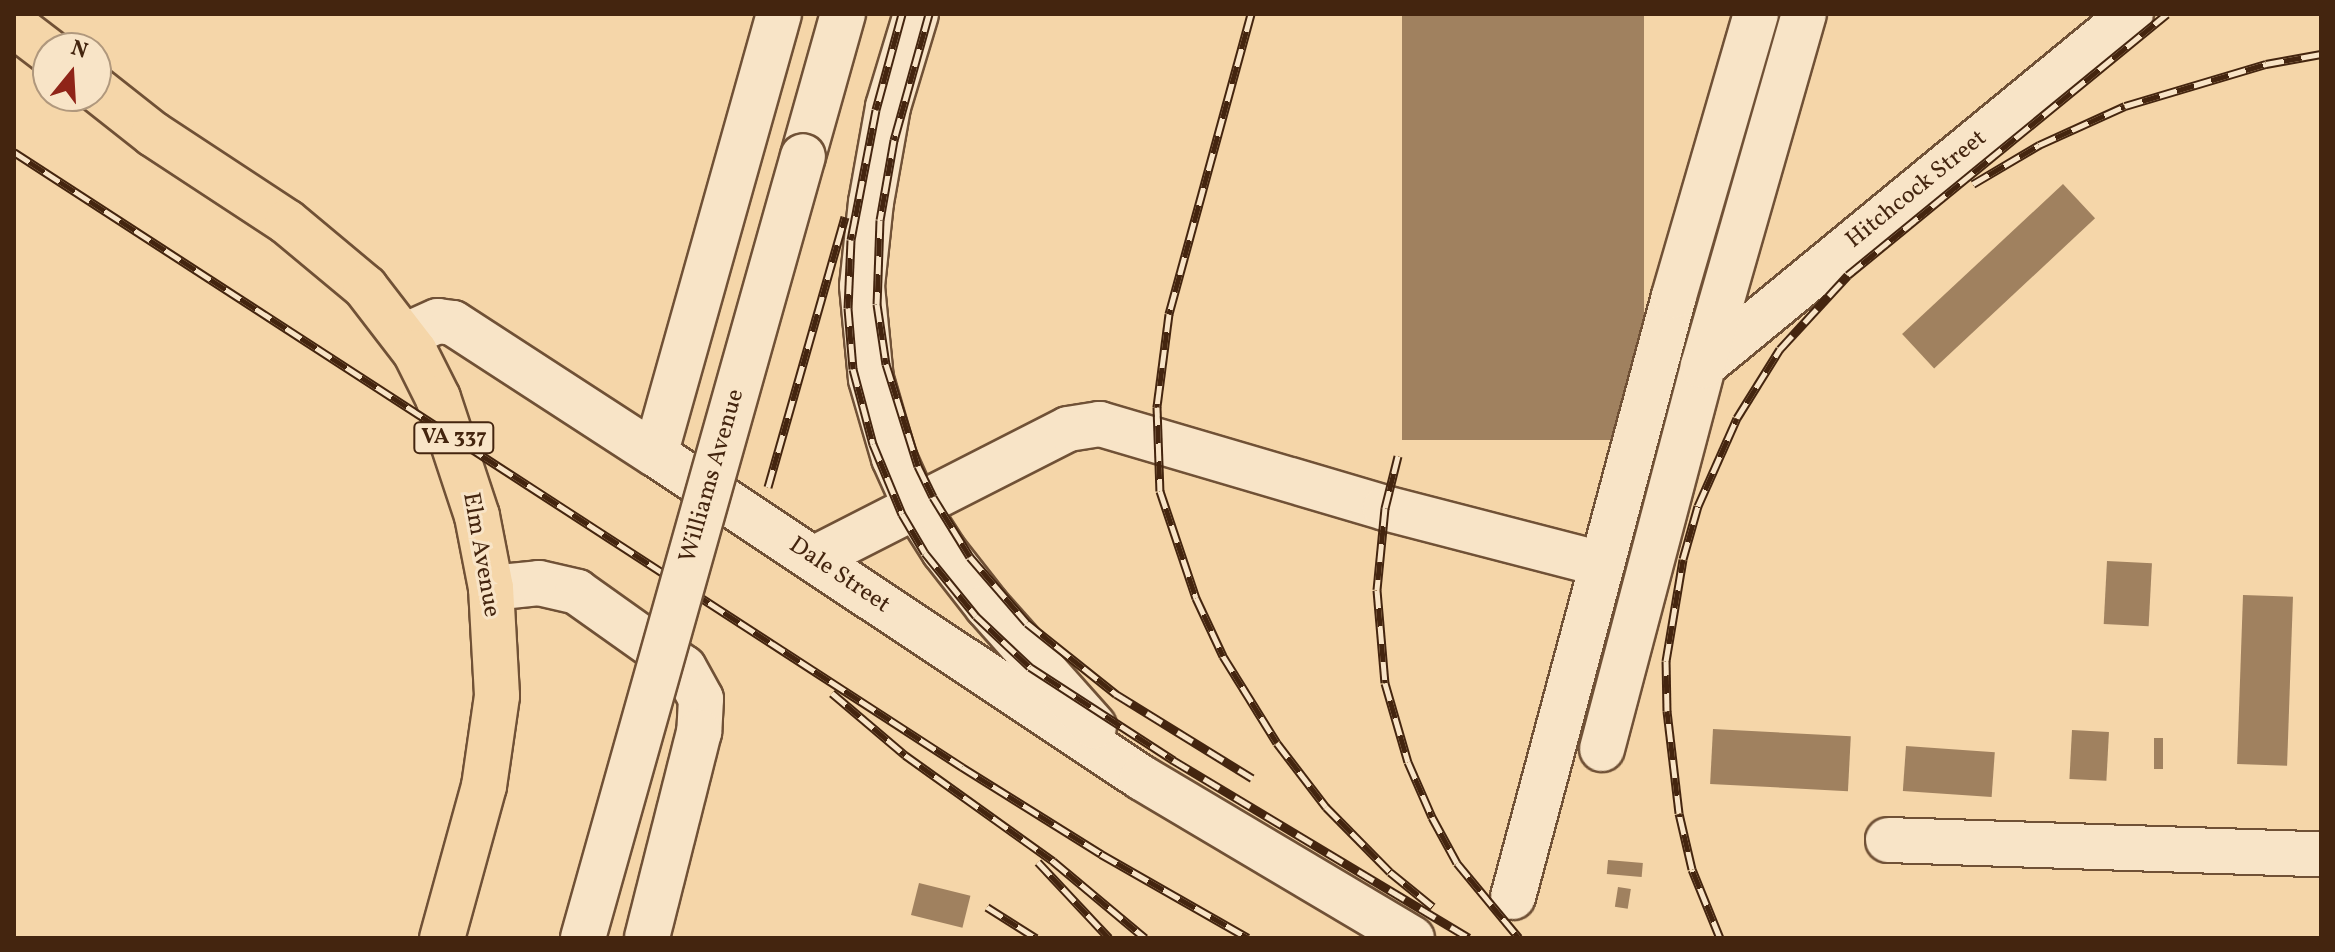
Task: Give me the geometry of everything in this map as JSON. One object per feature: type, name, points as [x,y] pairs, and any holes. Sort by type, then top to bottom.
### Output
[{"type":"main road","points":[[14,25],[32,39]]},
{"type":"main road","name":"Elm Avenue","points":[[112,102],[153,134],[287,222],[365,287],[404,336],[438,398],[453,436],[477,516],[491,588],[497,696],[484,786],[442,938]]},
{"type":"street","points":[[655,454],[779,14]]},
{"type":"street","name":"Williams Avenue","points":[[583,938],[843,14]]},
{"type":"street","points":[[916,14],[888,107],[871,202],[862,286],[871,379],[894,458],[916,507],[944,551],[987,606],[1142,778]]},
{"type":"street","points":[[1513,897],[1674,296],[1756,14]]},
{"type":"street","points":[[1602,749],[1703,366],[1804,14]]},
{"type":"street","name":"Hitchcock Street","points":[[1703,366],[2131,14]]},
{"type":"street","name":"Dale Street","points":[[404,336],[438,321],[453,323],[1142,778],[1412,938]]},
{"type":"street","points":[[813,559],[1068,429],[1100,424],[1385,508],[1602,564]]},
{"type":"street","points":[[491,588],[539,583],[577,592],[684,668],[701,699],[699,732],[647,938]]},
{"type":"street","points":[[1888,840],[2321,854]]},
{"type":"building","points":[[1402,14],[1644,14],[1644,440],[1402,440]]},
{"type":"building","points":[[2063,184],[2095,218],[1934,368],[1902,334]]},
{"type":"building","points":[[2107,561],[2152,563],[2149,626],[2104,624]]},
{"type":"building","points":[[2243,595],[2293,597],[2287,766],[2237,764]]},
{"type":"building","points":[[1713,729],[1851,736],[1848,791],[1710,784]]},
{"type":"building","points":[[2072,730],[2109,732],[2106,781],[2069,779]]},
{"type":"building","points":[[2154,738],[2163,738],[2163,769],[2154,769]]},
{"type":"building","points":[[1906,746],[1995,752],[1992,797],[1903,791]]},
{"type":"building","points":[[1608,860],[1643,863],[1642,877],[1607,874]]},
{"type":"building","points":[[919,883],[970,896],[962,928],[911,915]]},
{"type":"building","points":[[1618,887],[1631,889],[1628,909],[1615,907]]},
{"type":"railway","points":[[902,14],[876,110],[851,240],[848,308],[853,369],[873,444],[902,514],[925,553],[976,616],[1030,667],[1173,760],[1469,938]]},
{"type":"railway","points":[[929,14],[894,140],[880,220],[877,304],[886,364],[918,466],[970,557],[1027,623],[1116,694],[1252,778]]},
{"type":"railway","points":[[1251,14],[1169,314],[1157,407],[1160,491],[1196,598],[1223,656],[1277,743],[1326,807],[1390,872],[1433,907]]},
{"type":"railway","points":[[1720,938],[1692,869],[1679,813],[1667,711],[1666,661],[1683,559],[1698,506],[1737,418],[1780,349],[1848,275],[2167,14]]},
{"type":"railway","points":[[1973,184],[2039,145],[2125,106],[2266,64],[2321,54]]},
{"type":"railway","points":[[14,152],[962,767],[1101,854],[1248,938]]},
{"type":"railway","points":[[768,487],[845,217]]},
{"type":"railway","points":[[1398,456],[1385,508],[1377,590],[1385,683],[1408,762],[1432,817],[1457,863],[1519,938]]},
{"type":"railway","points":[[832,693],[905,755],[1053,861],[1145,938]]},
{"type":"railway","points":[[1038,862],[1109,938]]},
{"type":"railway","points":[[987,907],[1036,938]]}]
